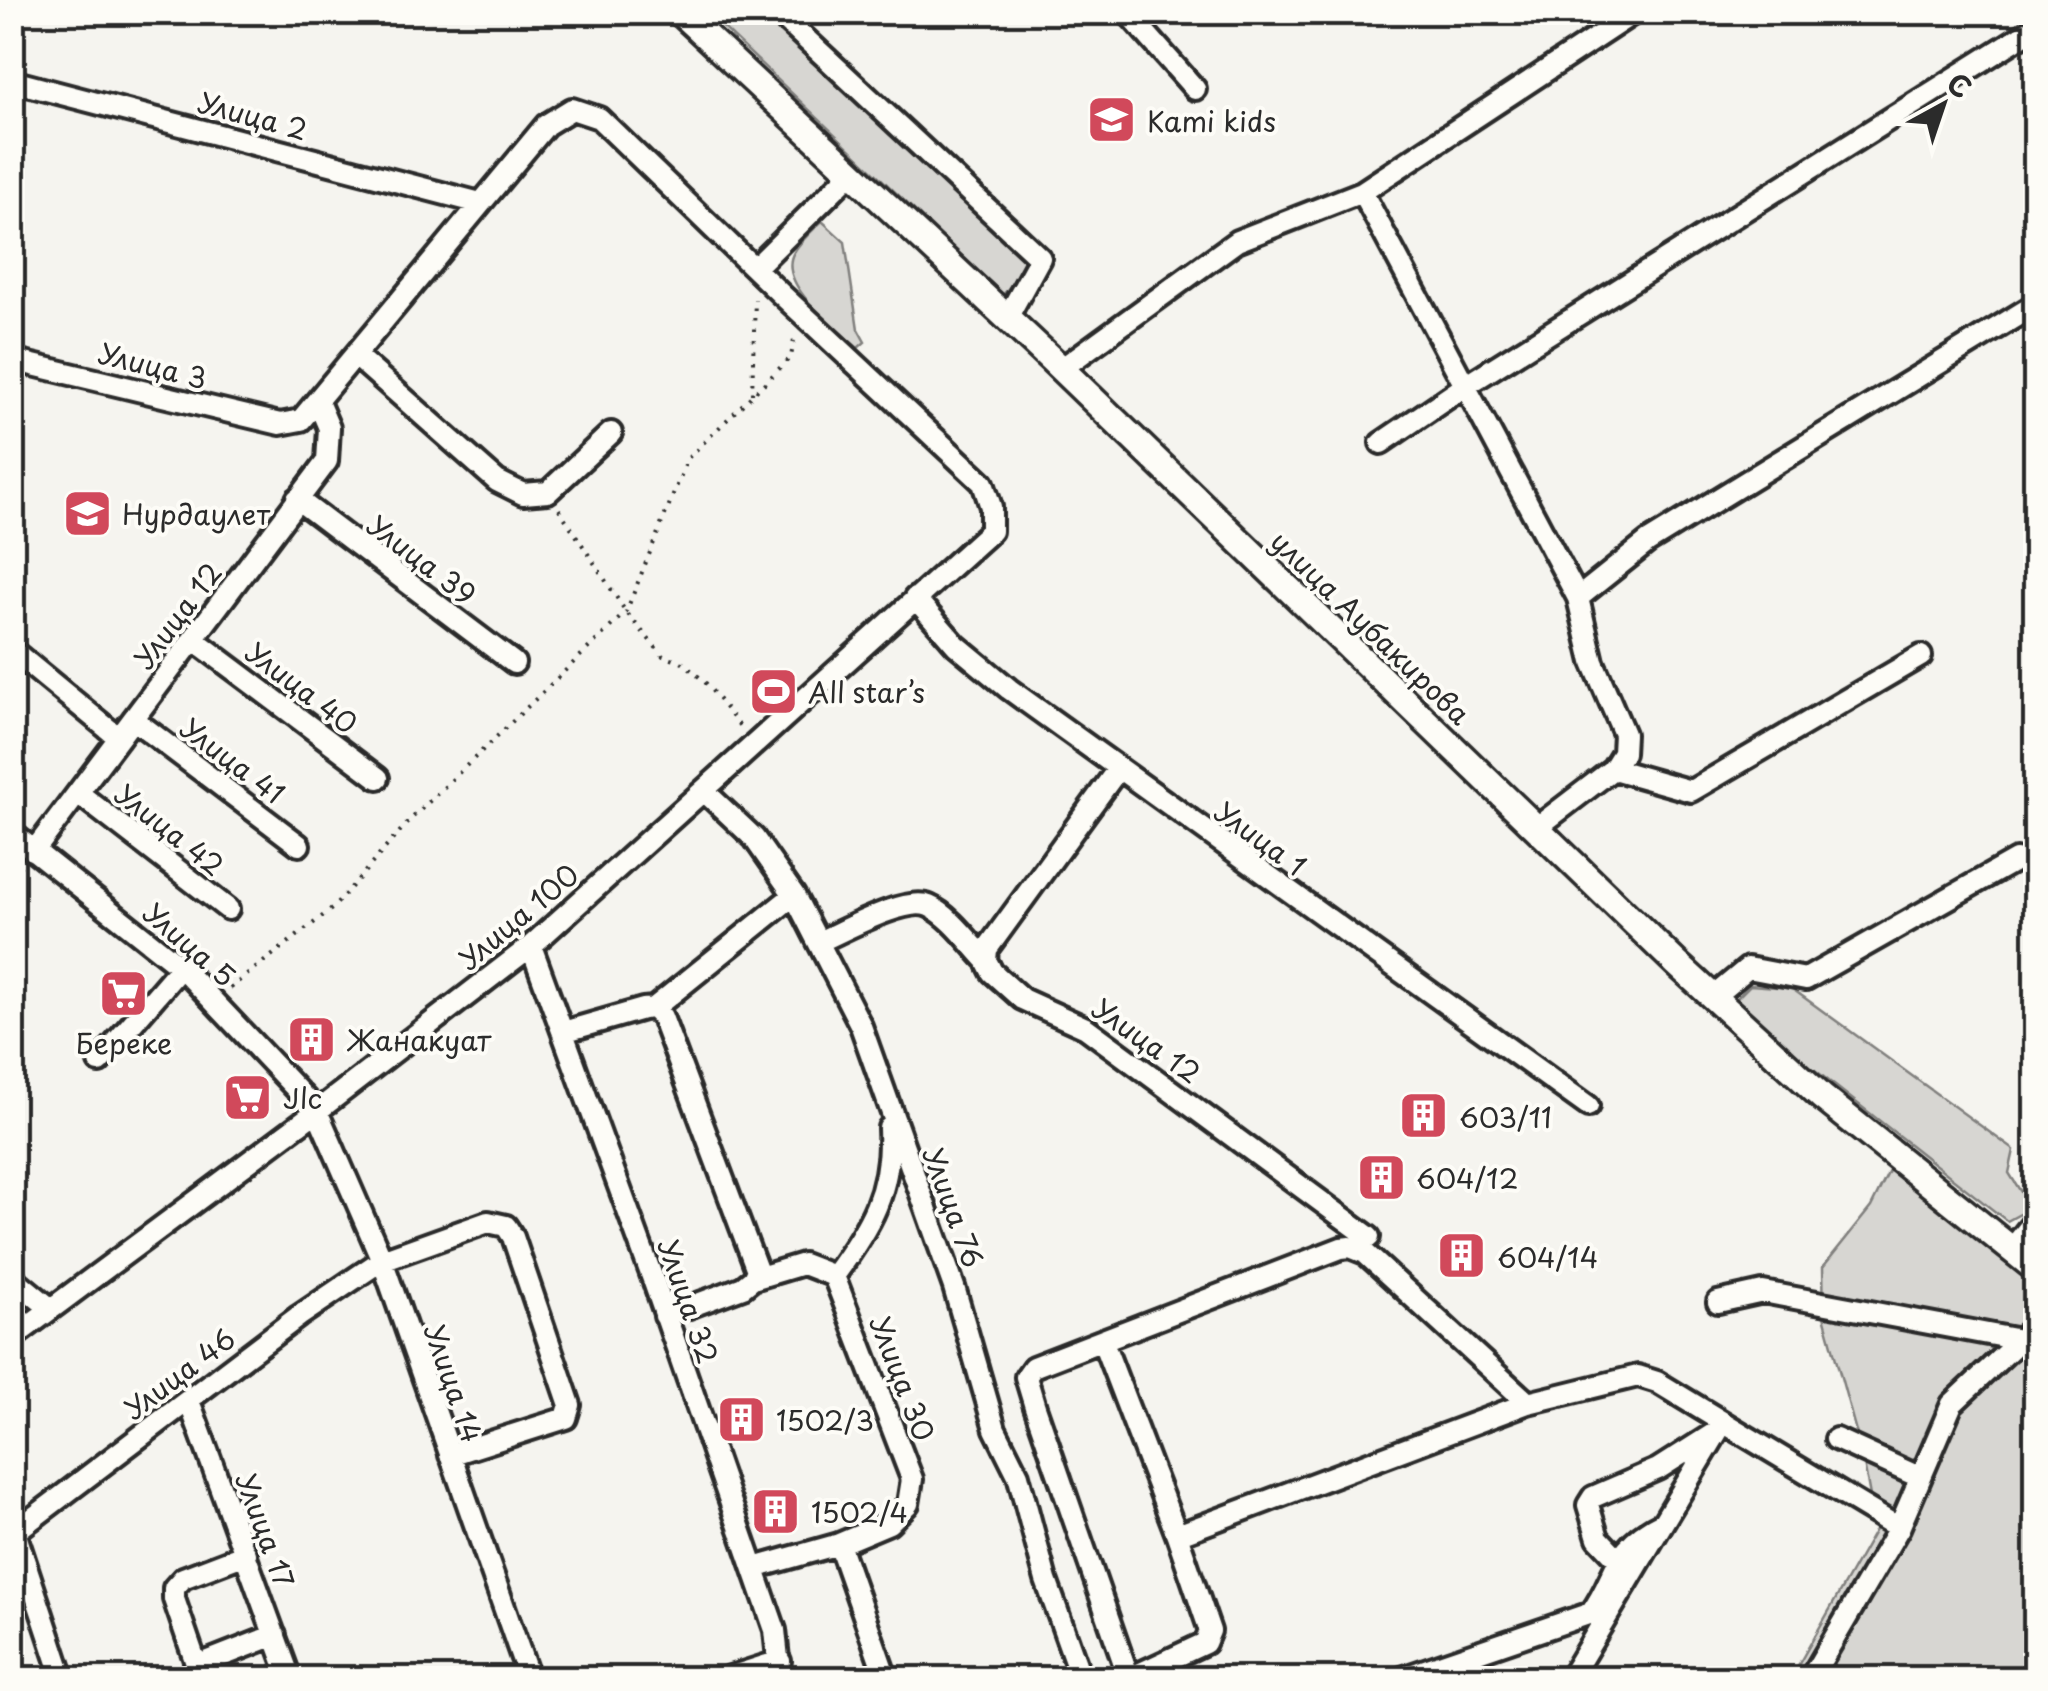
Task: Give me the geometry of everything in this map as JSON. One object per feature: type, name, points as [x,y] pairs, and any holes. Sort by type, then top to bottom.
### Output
[{"type":"main road","name":"улица Аубакирова","points":[[680,12],[1060,368],[1713,997],[1822,1097],[2036,1269]]},
{"type":"street","points":[[777,12],[1040,258],[1007,318]]},
{"type":"street","points":[[1127,12],[1195,89]]},
{"type":"street","points":[[1060,368],[1237,241],[1362,192],[1635,12]]},
{"type":"street","points":[[1381,443],[2036,26]]},
{"type":"street","name":"Улица 2","points":[[12,80],[480,203]]},
{"type":"street","points":[[318,402],[546,126],[572,109],[599,118],[756,268],[852,172]]},
{"type":"street","points":[[1362,192],[1578,598],[1593,662],[1624,734],[1623,753],[1612,768],[1536,828]]},
{"type":"street","name":"Улица 100","points":[[12,1338],[317,1111],[530,946],[991,531],[992,507],[983,482],[756,268]]},
{"type":"street","points":[[1578,598],[1648,542],[2036,304]]},
{"type":"street","points":[[356,356],[497,481],[524,494],[548,492],[611,433]]},
{"type":"street","name":"Улица 3","points":[[12,360],[280,424],[302,420],[318,402]]},
{"type":"street","name":"Улица 12","points":[[34,851],[327,461],[329,428],[318,402]]},
{"type":"street","name":"Улица 39","points":[[298,499],[514,664]]},
{"type":"street","name":"Улица 1","points":[[916,598],[956,645],[1009,689],[1588,1106]]},
{"type":"street","name":"Улица 40","points":[[193,639],[378,778]]},
{"type":"street","points":[[12,650],[119,738]]},
{"type":"street","points":[[1612,768],[1691,791],[1921,656]]},
{"type":"street","name":"Улица 41","points":[[133,718],[299,846]]},
{"type":"street","points":[[986,960],[992,941],[1118,769]]},
{"type":"street","name":"Улица 76","points":[[704,790],[754,838],[794,896],[861,1026],[954,1288],[995,1429],[1018,1475],[1046,1580],[1082,1678]]},
{"type":"street","name":"Улица 42","points":[[78,793],[228,909]]},
{"type":"street","name":"Улица 5","points":[[12,833],[181,967],[317,1111]]},
{"type":"street","points":[[1713,997],[1748,968],[1806,979],[2016,860]]},
{"type":"street","points":[[563,1032],[654,1008],[794,896]]},
{"type":"street","name":"Улица 12","points":[[818,942],[906,904],[926,904],[939,912],[986,960],[992,972],[1022,999],[1086,1028],[1369,1237]]},
{"type":"street","name":"Улица 32","points":[[530,946],[754,1568],[775,1630],[780,1670]]},
{"type":"street","points":[[99,1062],[181,967]]},
{"type":"street","points":[[654,1008],[662,1017],[757,1270],[753,1279]]},
{"type":"street","points":[[665,1316],[743,1287],[753,1279],[803,1264],[834,1276],[878,1210],[890,1156],[887,1101]]},
{"type":"street","name":"Улица 14","points":[[317,1111],[382,1260],[529,1678]]},
{"type":"street","points":[[2012,1249],[2036,1219]]},
{"type":"street","name":"Улица 46","points":[[14,1533],[299,1316],[382,1260],[488,1222],[506,1226],[513,1237],[570,1405],[566,1418],[450,1456]]},
{"type":"street","points":[[1102,1342],[1178,1535],[1210,1631],[1205,1643],[1130,1678],[1026,1377],[1032,1366],[1350,1248],[1365,1254],[1528,1402]]},
{"type":"street","name":"Улица 30","points":[[754,1568],[839,1544],[889,1523],[908,1504],[912,1479],[834,1276]]},
{"type":"street","points":[[12,1277],[51,1309]]},
{"type":"street","points":[[1718,1302],[1763,1292],[2028,1333]]},
{"type":"street","points":[[1811,1678],[1899,1528],[1952,1404],[2028,1333]]},
{"type":"street","points":[[1178,1535],[1528,1402],[1638,1376],[1657,1382],[1722,1427],[1899,1528]]},
{"type":"street","name":"Улица 17","points":[[189,1401],[290,1678]]},
{"type":"street","points":[[1570,1678],[1722,1427]]},
{"type":"street","points":[[1618,1558],[1598,1538],[1588,1505],[1593,1497],[1658,1469],[1722,1427]]},
{"type":"street","points":[[1836,1439],[1919,1477]]},
{"type":"street","points":[[1402,1678],[1591,1613],[1618,1558],[1640,1534],[1663,1522]]},
{"type":"street","points":[[14,1533],[64,1678]]},
{"type":"street","points":[[839,1544],[886,1678]]},
{"type":"street","points":[[246,1554],[183,1578],[174,1588],[174,1599],[198,1672],[274,1635]]},
{"type":"street","points":[[728,1678],[780,1670]]},
{"type":"path","points":[[752,394],[756,268]]},
{"type":"path","points":[[214,1000],[333,908],[408,820],[626,612],[688,458],[791,357],[795,332]]},
{"type":"path","points":[[548,492],[626,612],[663,656],[682,663],[727,706],[750,749]]},
{"type":"shaded area","points":[[708,13],[771,13],[1015,245],[1029,262],[1003,295]]},
{"type":"shaded area","points":[[822,221],[845,242],[858,329],[865,342],[858,348],[811,305],[793,278],[790,265],[794,252]]},
{"type":"shaded area","points":[[1750,985],[1791,988],[2014,1150],[2009,1173],[2031,1208],[2007,1221],[1731,1004]]},
{"type":"shaded area","points":[[1896,1157],[2035,1269],[2035,1678],[1791,1678],[1876,1528],[1862,1453],[1824,1316],[1823,1267],[1871,1207]]},
{"type":"place","name":"Kami kids","points":[[1112,120]]},
{"type":"place","name":"Нурдаулет","points":[[87,513]]},
{"type":"place","name":"All star’s","points":[[773,691]]},
{"type":"place","name":"Береке","points":[[124,994]]},
{"type":"place","name":"Жанакуат","points":[[312,1039]]},
{"type":"place","name":"Jlc","points":[[248,1097]]},
{"type":"place","name":"603/11","points":[[1424,1116]]},
{"type":"place","name":"604/12","points":[[1381,1177]]},
{"type":"place","name":"604/14","points":[[1462,1256]]},
{"type":"place","name":"1502/3","points":[[741,1419]]},
{"type":"place","name":"1502/4","points":[[776,1511]]}]
